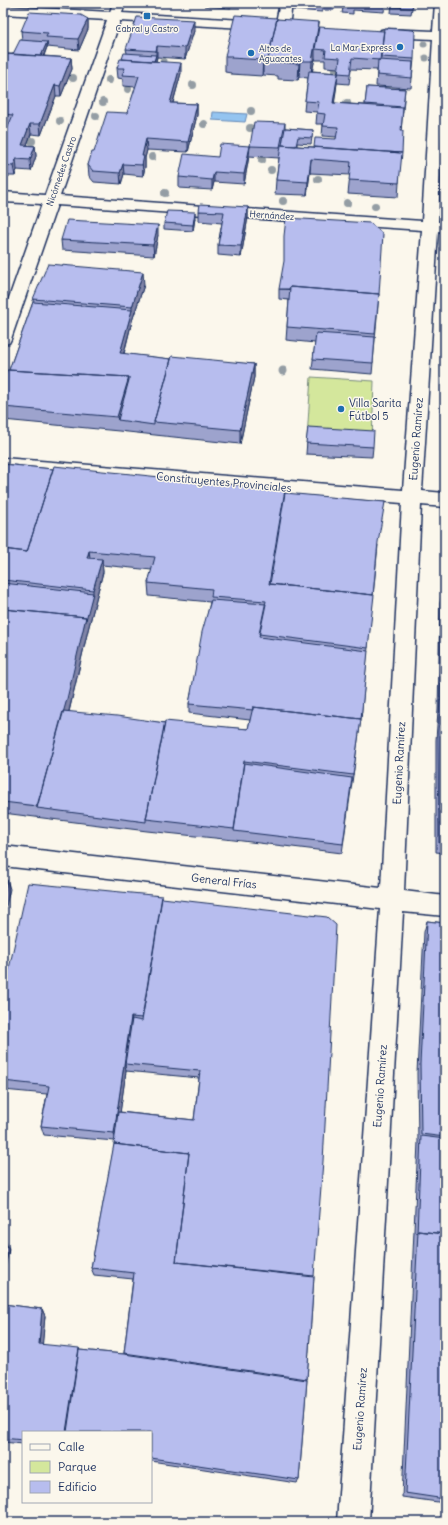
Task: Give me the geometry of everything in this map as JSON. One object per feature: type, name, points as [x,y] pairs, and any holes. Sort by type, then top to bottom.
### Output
[{"type":"street","points":[[282,27],[286,3]]},
{"type":"street","name":"Eugenio Ramírez","points":[[353,1522],[392,900],[412,498],[437,227],[442,36],[441,3]]},
{"type":"street","points":[[3,10],[117,10],[298,28]]},
{"type":"street","name":"Nicómedes Castro","points":[[3,339],[117,10]]},
{"type":"street","points":[[377,32],[442,36]]},
{"type":"street","name":"Hernández","points":[[3,197],[437,227]]},
{"type":"street","name":"Constituyentes Provinciales","points":[[3,464],[445,500]]},
{"type":"street","name":"General Frías","points":[[3,856],[445,906]]},
{"type":"green space","name":"Villa Sarita Fútbol 5","points":[[311,377],[374,381],[372,441],[307,438]]},
{"type":"water","points":[[213,112],[247,114],[245,122],[212,120]]},
{"type":"building","points":[[392,3],[413,3],[412,8],[391,7]]},
{"type":"building","points":[[29,12],[81,15],[88,19],[78,39],[46,37],[48,33],[21,31]]},
{"type":"building","points":[[235,15],[277,18],[268,59],[231,58],[232,56],[225,56]]},
{"type":"building","points":[[137,17],[194,20],[185,48],[157,46],[156,51],[126,49]]},
{"type":"building","points":[[277,19],[319,22],[312,61],[300,61],[299,64],[279,62],[279,59],[268,59]]},
{"type":"building","points":[[319,27],[384,31],[380,60],[352,58],[350,74],[338,73],[340,58],[325,57],[326,50],[315,49]]},
{"type":"building","points":[[384,28],[413,30],[415,32],[414,59],[381,57]]},
{"type":"building","points":[[20,40],[47,42],[41,56],[13,54]]},
{"type":"building","points":[[124,53],[156,55],[154,61],[122,59]]},
{"type":"building","points":[[3,54],[71,58],[60,86],[55,85],[40,124],[30,124],[22,145],[35,146],[30,160],[16,159],[13,166],[3,165],[3,133],[5,134],[13,115],[3,114]]},
{"type":"building","points":[[120,59],[181,63],[170,103],[197,104],[188,142],[146,139],[142,156],[144,156],[142,165],[123,164],[120,173],[93,171],[88,165],[92,152],[94,152],[107,112],[127,113],[139,76],[122,75],[125,68],[117,68]]},
{"type":"building","points":[[378,60],[413,62],[412,78],[377,75]]},
{"type":"building","points":[[309,71],[338,73],[333,103],[403,108],[401,131],[403,131],[402,153],[314,147],[315,138],[336,139],[338,127],[323,126],[325,114],[317,113],[319,102],[305,101]]},
{"type":"building","points":[[367,87],[405,89],[403,107],[365,104]]},
{"type":"building","points":[[254,122],[285,123],[280,147],[250,146]]},
{"type":"building","points":[[285,128],[313,130],[312,138],[298,137],[296,146],[282,145]]},
{"type":"building","points":[[3,129],[7,130],[5,134],[3,133]]},
{"type":"building","points":[[220,144],[250,146],[244,174],[214,172],[212,180],[179,177],[184,154],[218,157]]},
{"type":"building","points":[[281,145],[402,153],[399,183],[349,180],[351,162],[311,159],[308,182],[276,180]]},
{"type":"building","points":[[200,204],[248,207],[241,246],[218,245],[224,212],[199,211]]},
{"type":"building","points":[[167,211],[195,212],[193,225],[164,223]]},
{"type":"building","points":[[286,218],[370,223],[383,234],[379,294],[290,287],[289,289],[279,289],[284,261]]},
{"type":"building","points":[[67,220],[158,225],[153,245],[61,240]]},
{"type":"building","points":[[48,264],[143,272],[132,307],[33,299]]},
{"type":"building","points":[[290,287],[379,294],[375,334],[287,327]]},
{"type":"building","points":[[33,302],[132,310],[120,353],[171,359],[154,425],[118,420],[129,377],[9,370]]},
{"type":"building","points":[[316,333],[375,337],[373,363],[313,359]]},
{"type":"building","points":[[445,354],[445,403],[443,403]]},
{"type":"building","points":[[172,356],[254,364],[240,430],[154,422]]},
{"type":"building","points":[[7,370],[129,377],[117,417],[3,407],[3,381]]},
{"type":"building","points":[[442,408],[445,408],[445,430],[443,430]]},
{"type":"building","points":[[308,427],[374,431],[373,447],[306,443]]},
{"type":"building","points":[[3,464],[53,469],[27,552],[3,549]]},
{"type":"building","points":[[54,466],[285,490],[269,584],[374,595],[368,648],[259,634],[266,601],[211,597],[212,589],[148,583],[155,557],[89,551],[87,558],[102,559],[93,590],[3,580],[3,549],[27,552]]},
{"type":"building","points":[[285,493],[385,502],[378,542],[373,595],[270,584]]},
{"type":"building","points":[[3,583],[93,593],[86,620],[86,617],[3,609]]},
{"type":"building","points":[[443,590],[445,590],[445,698],[440,697]]},
{"type":"building","points":[[211,600],[266,604],[259,637],[368,651],[361,719],[253,707],[253,710],[189,704],[202,632]]},
{"type":"building","points":[[3,609],[86,617],[67,699],[37,806],[3,802]]},
{"type":"building","points":[[440,700],[445,700],[445,844],[439,843],[438,731]]},
{"type":"building","points":[[253,707],[361,719],[353,775],[244,761],[234,829],[146,819],[165,721],[248,729]]},
{"type":"building","points":[[63,711],[117,716],[165,723],[146,822],[37,808]]},
{"type":"building","points":[[244,763],[352,778],[343,844],[234,831]]},
{"type":"building","points":[[3,880],[7,880],[3,900]]},
{"type":"building","points":[[28,883],[162,896],[142,1018],[131,1017],[114,1133],[41,1126],[49,1086],[3,1081],[3,996]]},
{"type":"building","points":[[162,898],[327,917],[336,925],[323,1161],[314,1276],[176,1262],[189,1153],[114,1144],[118,1112],[194,1120],[200,1071],[125,1064],[132,1019],[142,1021]]},
{"type":"building","points":[[427,921],[445,923],[445,1137],[421,1134],[420,1064]]},
{"type":"building","points":[[421,1136],[445,1139],[445,1234],[418,1231],[417,1233]]},
{"type":"building","points":[[114,1144],[189,1153],[176,1262],[314,1277],[307,1379],[124,1353],[134,1273],[91,1268]]},
{"type":"building","points":[[418,1231],[445,1234],[445,1499],[405,1493]]},
{"type":"building","points":[[3,1241],[5,1241],[3,1252]]},
{"type":"building","points":[[3,1304],[42,1309],[39,1344],[79,1348],[66,1431],[22,1431],[22,1440],[3,1438]]},
{"type":"building","points":[[79,1350],[124,1354],[307,1380],[299,1480],[152,1458],[152,1431],[67,1431]]},
{"type":"place","name":"Cabral y Castro","points":[[147,16]]},
{"type":"place","name":"La Mar Express","points":[[400,47]]},
{"type":"place","name":"Altos de Aguacates","points":[[251,53]]},
{"type":"place","name":"Villa Sarita Fútbol 5","points":[[341,409]]}]
